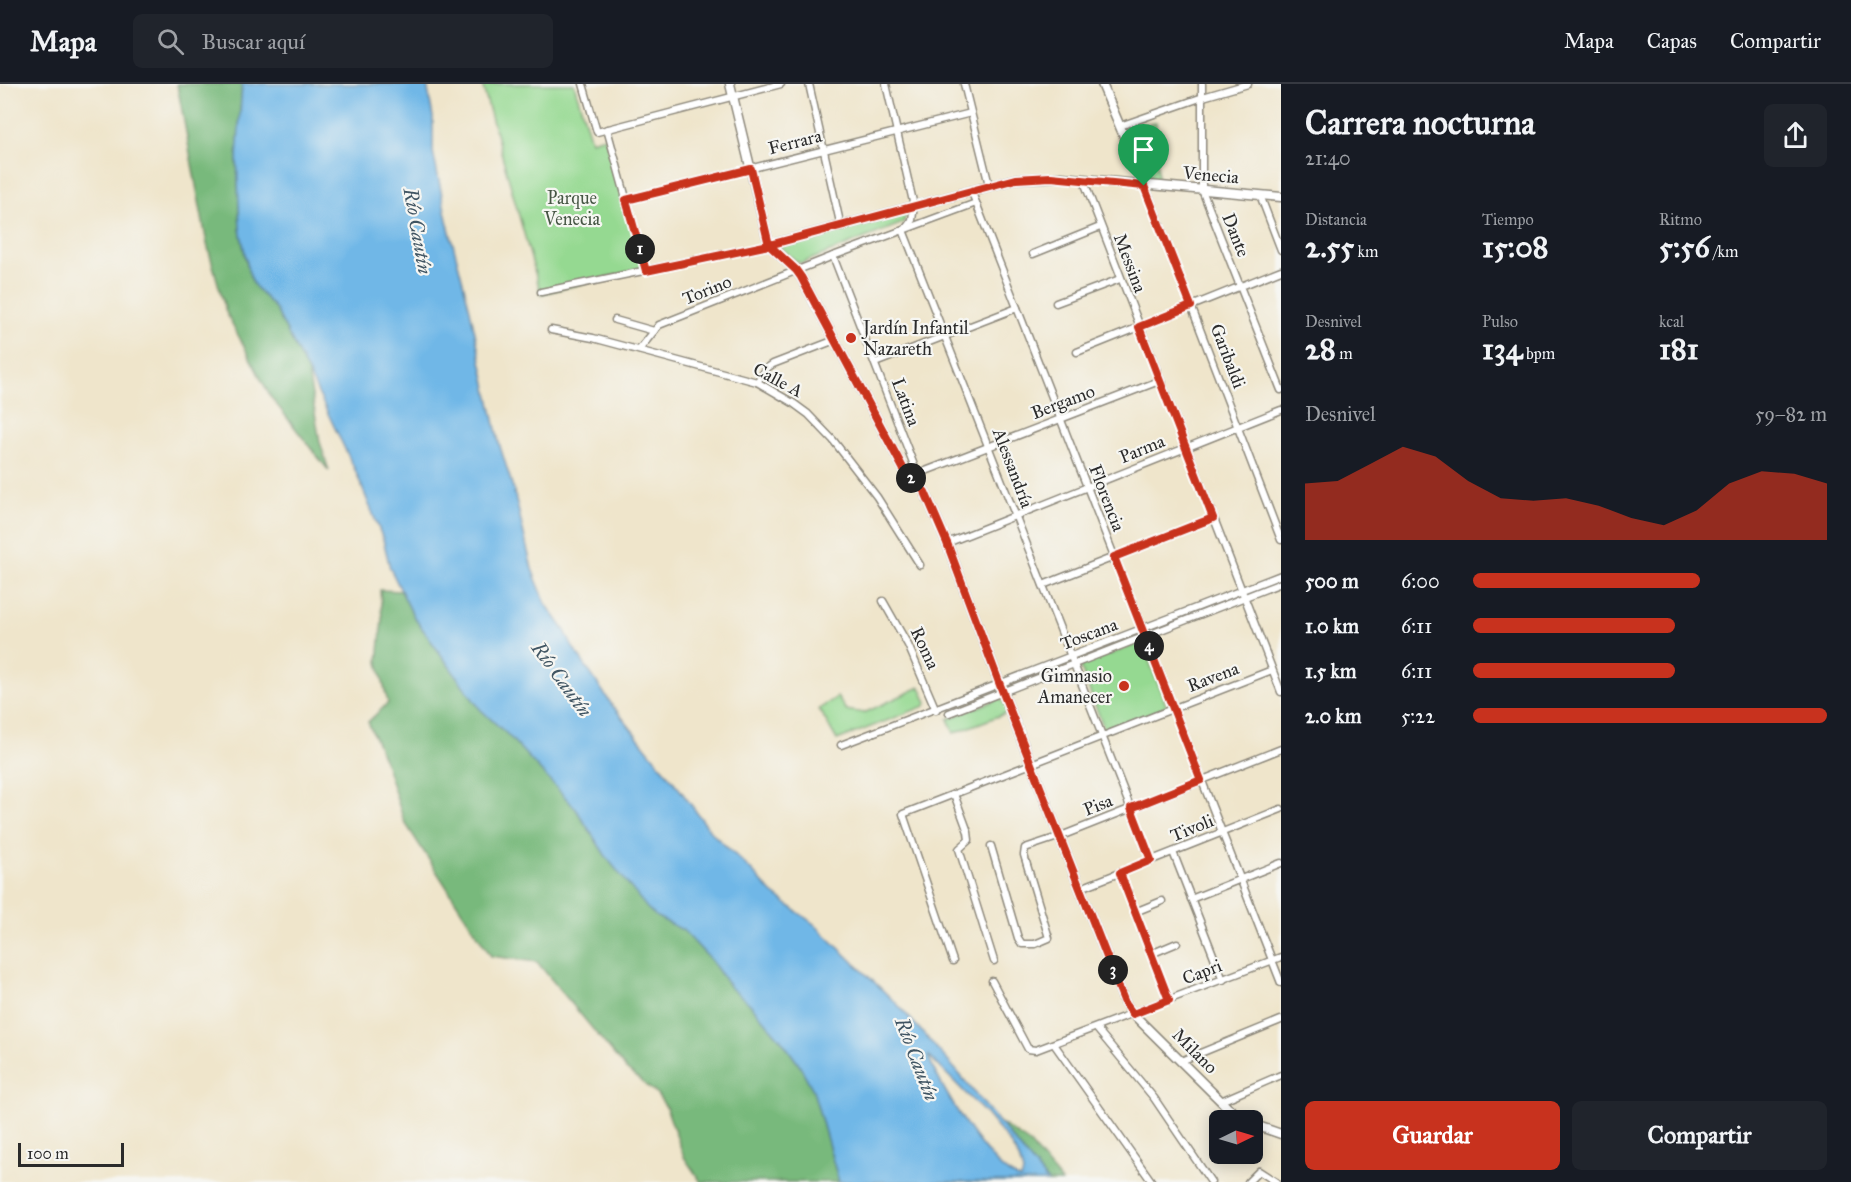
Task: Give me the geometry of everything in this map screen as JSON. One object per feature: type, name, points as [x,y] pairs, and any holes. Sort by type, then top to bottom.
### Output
[{"type":"street","points":[[583,84],[597,132],[781,84]]},
{"type":"street","points":[[730,84],[769,245]]},
{"type":"street","points":[[809,84],[841,227]]},
{"type":"street","points":[[886,84],[914,206],[912,220],[903,231]]},
{"type":"street","points":[[964,84],[989,185]]},
{"type":"street","name":"Garibaldi","points":[[1102,84],[1144,186],[1281,540]]},
{"type":"street","name":"Dante","points":[[1202,84],[1202,190],[1281,390]]},
{"type":"street","points":[[1120,126],[1248,84]]},
{"type":"street","name":"Ferrara","points":[[626,200],[971,113]]},
{"type":"street","points":[[607,129],[646,271]]},
{"type":"street","name":"Venecia","points":[[541,292],[769,245],[989,185],[1029,177],[1083,179],[1281,197]]},
{"type":"street","name":"Messina","points":[[1083,179],[1159,381],[1281,692]]},
{"type":"street","name":"Florencia","points":[[971,190],[1281,984]]},
{"type":"street","points":[[1260,195],[1281,250]]},
{"type":"street","points":[[796,270],[976,203]]},
{"type":"street","points":[[1033,254],[1100,227]]},
{"type":"street","name":"Alessandría","points":[[903,231],[1151,860]]},
{"type":"street","name":"Milano","points":[[769,245],[796,270],[903,468],[914,475],[925,492],[947,543],[1125,1003],[1133,1014],[1232,1110]]},
{"type":"street","name":"Latina","points":[[833,256],[875,363],[914,475]]},
{"type":"street","name":"Torino","points":[[639,350],[659,325],[796,270]]},
{"type":"street","points":[[1077,352],[1281,270]]},
{"type":"street","points":[[1056,303],[1120,279]]},
{"type":"street","points":[[875,363],[1017,308]]},
{"type":"street","points":[[615,320],[654,331]]},
{"type":"street","name":"Calle A","points":[[551,330],[593,338],[757,382],[793,403],[820,424],[877,497],[920,565]]},
{"type":"street","points":[[757,382],[767,368],[773,364],[835,340]]},
{"type":"street","name":"Bergamo","points":[[914,475],[1159,381]]},
{"type":"street","name":"Parma","points":[[947,543],[1281,410]]},
{"type":"street","points":[[1043,585],[1213,518]]},
{"type":"street","name":"Toscana","points":[[841,745],[1072,661],[1243,594],[1281,575]]},
{"type":"street","name":"Toscana","points":[[1243,594],[1281,583]]},
{"type":"street","name":"Roma","points":[[883,601],[908,645],[936,710]]},
{"type":"street","name":"Ravena","points":[[953,961],[903,814],[1272,670]]},
{"type":"street","name":"Toscana","points":[[949,713],[1002,688]]},
{"type":"street","name":"Pisa","points":[[991,846],[1018,938],[1022,944],[1035,944],[1049,938],[1024,855],[1025,848],[1281,749]]},
{"type":"street","points":[[954,794],[969,840],[960,849],[994,961]]},
{"type":"street","name":"Tivoli","points":[[1082,888],[1281,809]]},
{"type":"street","points":[[1173,852],[1222,980]]},
{"type":"street","points":[[1191,899],[1281,863]]},
{"type":"street","points":[[1120,873],[1169,1000]]},
{"type":"street","points":[[1135,912],[1162,901]]},
{"type":"street","points":[[1151,954],[1177,943]]},
{"type":"street","name":"Capri","points":[[992,981],[1028,1049],[1036,1050],[1281,957]]},
{"type":"street","points":[[1181,1061],[1281,1020]]},
{"type":"street","points":[[1096,1028],[1154,1098],[1211,1182]]},
{"type":"street","points":[[1054,1044],[1152,1182]]},
{"type":"street","points":[[1221,1101],[1281,1075]]},
{"type":"street","points":[[1263,1128],[1281,1134]]},
{"type":"street","points":[[1248,1182],[1259,1171],[1276,1182]]},
{"type":"green space","points":[[177,84],[242,84],[237,157],[240,229],[246,261],[252,281],[275,308],[308,372],[320,442],[329,471],[270,396],[226,312],[207,244]]},
{"type":"green space","name":"Parque Venecia","points":[[482,84],[574,84],[591,141],[605,137],[643,265],[640,269],[541,294]]},
{"type":"green space","points":[[1156,122],[1158,179],[1150,178],[1133,130]]},
{"type":"green space","points":[[908,210],[903,223],[802,263],[797,262],[778,245]]},
{"type":"green space","points":[[380,590],[401,591],[414,617],[480,709],[508,735],[576,809],[607,858],[657,917],[683,930],[711,960],[730,987],[749,1003],[783,1042],[813,1090],[839,1182],[701,1182],[684,1157],[666,1107],[657,1094],[626,1069],[537,962],[491,956],[404,821],[384,759],[368,722],[388,703],[378,662],[382,620]]},
{"type":"green space","name":"Gimnasio Amanecer","points":[[1142,642],[1167,707],[1105,731],[1080,666]]},
{"type":"green space","points":[[920,687],[927,703],[925,706],[837,740],[819,709],[837,697],[846,710],[864,713]]},
{"type":"green space","points":[[1001,698],[1009,712],[954,733],[948,719]]},
{"type":"green space","points":[[999,1122],[1028,1142],[1062,1182],[1048,1182]]},
{"type":"water","name":"Río Cautín","points":[[242,84],[427,84],[433,117],[433,152],[447,220],[470,310],[499,443],[514,491],[532,569],[546,604],[612,705],[711,832],[772,893],[814,924],[899,1006],[956,1070],[1048,1182],[839,1182],[813,1090],[783,1042],[749,1003],[730,987],[711,960],[683,930],[657,917],[647,908],[607,858],[576,809],[508,735],[480,709],[414,617],[390,568],[383,539],[355,470],[308,372],[275,308],[254,285],[249,273],[240,229],[237,157]],"holes":[[[928,1055],[987,1115],[1019,1158],[1023,1172],[1021,1179],[1009,1173],[995,1161],[981,1144],[942,1086]]]},
{"type":"place","name":"Jardín Infantil Nazareth","points":[[851,338]]},
{"type":"place","name":"Gimnasio Amanecer","points":[[1124,686]]},
{"type":"route","points":[[1144,186],[1051,177],[1016,179],[769,245],[646,271],[626,200],[751,169],[769,245],[801,277],[903,468],[925,492],[947,543],[1000,685],[1082,888],[1125,1003],[1133,1014],[1169,1000],[1120,873],[1151,860],[1131,808],[1201,780],[1114,557],[1213,518],[1139,327],[1191,306],[1144,186]]}]
